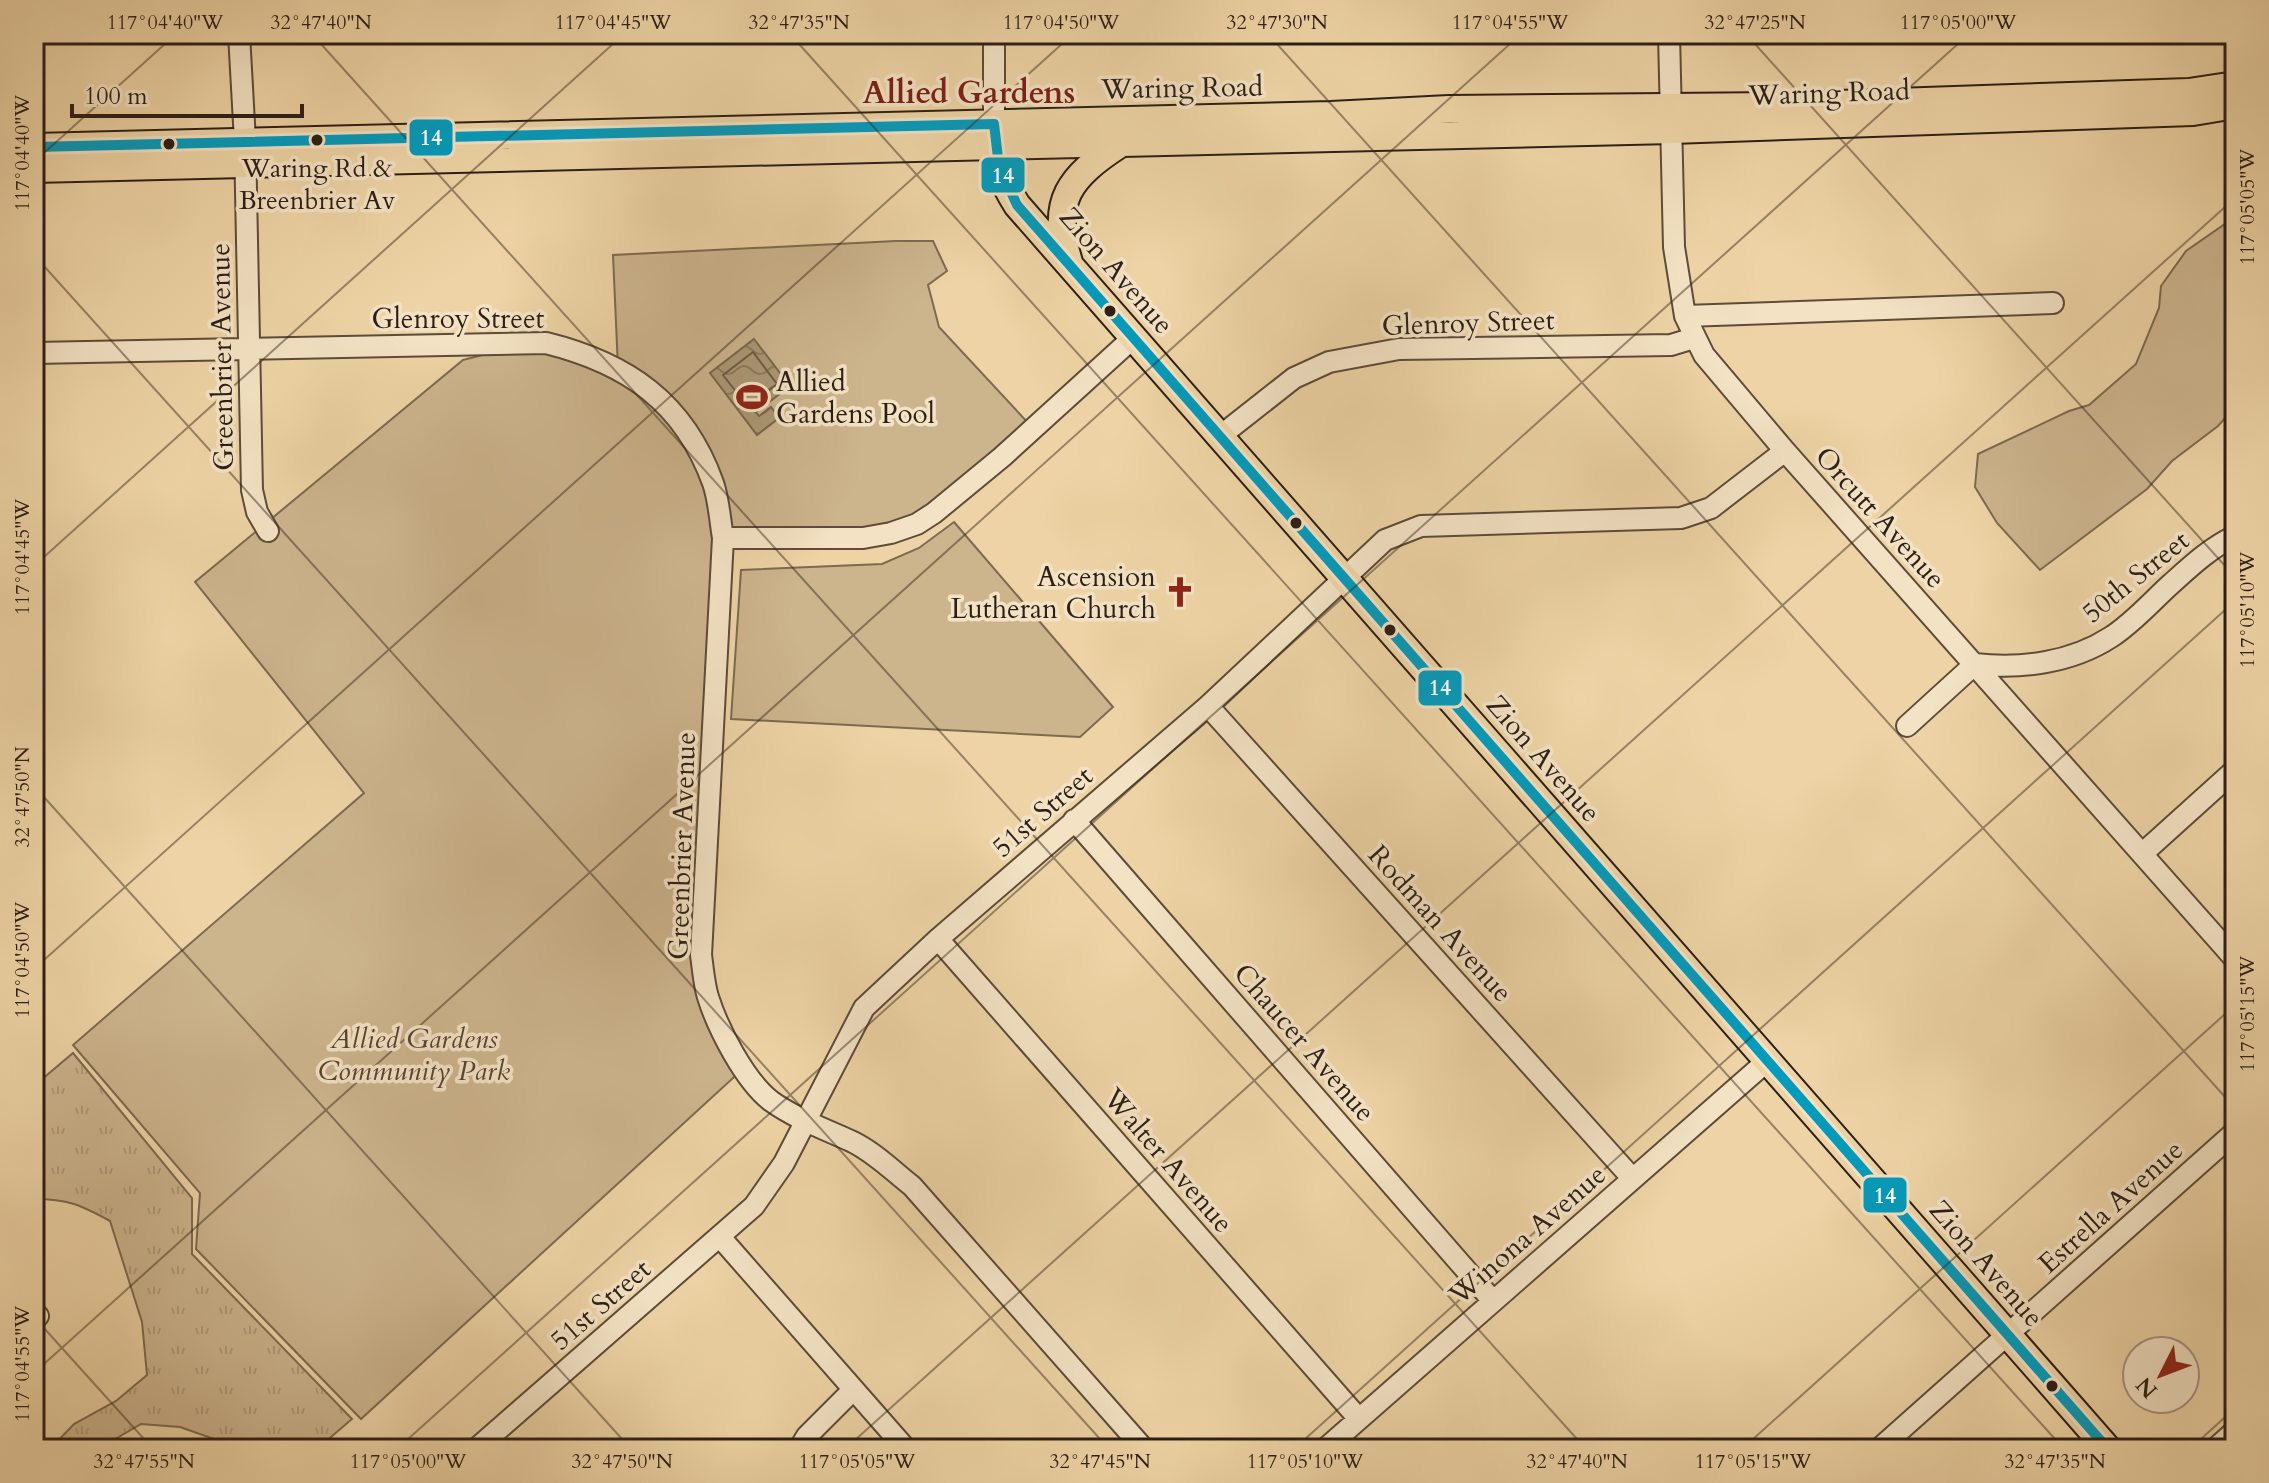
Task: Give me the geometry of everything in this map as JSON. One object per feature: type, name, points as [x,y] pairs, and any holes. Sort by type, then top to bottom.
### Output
[{"type":"main road","name":"Waring Road","points":[[34,147],[245,152],[994,135],[1449,109],[1671,118],[1779,106],[2189,92],[2235,85]]},
{"type":"main road","name":"Waring Road","points":[[994,135],[1120,144],[1671,118],[2193,112],[2235,105]]},
{"type":"main road","name":"Zion Avenue","points":[[994,135],[1003,184],[1017,205],[2108,1449]]},
{"type":"main road","points":[[1070,264],[1061,234],[1063,201],[1071,184],[1120,144]]},
{"type":"main road","name":"Waring Road","points":[[34,169],[245,152]]},
{"type":"street","name":"Greenbrier Avenue","points":[[239,34],[245,152],[252,490],[257,512],[268,531]]},
{"type":"street","name":"Zion Avenue","points":[[994,34],[994,135]]},
{"type":"street","name":"Orcutt Avenue","points":[[1669,34],[1674,247],[1685,316],[1704,355],[1785,451],[2235,959]]},
{"type":"street","points":[[1685,316],[2053,303]]},
{"type":"street","points":[[723,538],[863,538],[917,524],[1002,457],[1134,337]]},
{"type":"street","name":"Glenroy Street","points":[[1219,437],[1294,378],[1329,362],[1399,349],[1671,345],[1694,338]]},
{"type":"street","name":"Glenroy Street","points":[[34,353],[546,343],[584,352],[650,389],[686,429],[714,484],[723,538]]},
{"type":"street","name":"51st Street","points":[[476,1449],[754,1206],[784,1163],[864,1008],[938,939],[1208,706],[1385,540],[1421,526],[1681,518],[1711,508],[1785,451]]},
{"type":"street","name":"50th Street","points":[[1975,664],[2003,667],[2034,665],[2094,647],[2114,636],[2204,555],[2235,536]]},
{"type":"street","name":"Greenbrier Avenue","points":[[723,538],[701,955],[708,997],[732,1051],[751,1083],[771,1101],[804,1121],[855,1143],[912,1186],[1144,1449]]},
{"type":"street","points":[[1907,726],[1975,664]]},
{"type":"street","name":"Rodman Avenue","points":[[1208,706],[1632,1178]]},
{"type":"street","points":[[2143,853],[2235,770]]},
{"type":"street","name":"Chaucer Avenue","points":[[1074,820],[1493,1301]]},
{"type":"street","name":"Walter Avenue","points":[[938,939],[1359,1419]]},
{"type":"street","name":"Winona Avenue","points":[[1325,1449],[1766,1062]]},
{"type":"street","name":"Estrella Avenue","points":[[1879,1449],[2235,1132]]},
{"type":"street","points":[[720,1237],[906,1449]]},
{"type":"street","points":[[799,1449],[807,1436],[853,1390]]},
{"type":"street","points":[[2215,1449],[2235,1431]]},
{"type":"green space","points":[[2235,217],[2235,407],[2218,426],[2172,461],[2147,489],[2040,570],[1997,523],[1975,487],[1978,454],[2069,411],[2089,405],[2136,364],[2159,308],[2161,286],[2186,251]]},
{"type":"green space","name":"Allied Gardens Community Park","points":[[933,241],[947,271],[928,285],[939,327],[1030,425],[910,526],[723,539],[701,955],[744,1068],[361,1419],[196,1249],[200,1193],[73,1045],[364,793],[195,582],[463,360],[530,343],[618,368],[613,255]]},
{"type":"green space","points":[[954,522],[1113,707],[1080,737],[731,719],[741,570],[882,564],[919,548]]},
{"type":"green space","points":[[73,1053],[192,1198],[192,1254],[352,1419],[317,1449],[232,1449],[234,1446],[180,1427],[141,1424],[98,1449],[50,1449],[74,1424],[116,1401],[147,1375],[142,1322],[110,1221],[74,1204],[34,1199],[34,1086]]},
{"type":"water","name":"Allied Gardens Pool","points":[[754,339],[790,386],[756,412],[759,416],[771,407],[779,418],[757,435],[710,373]]},
{"type":"transit line","name":"14","points":[[34,147],[994,124],[999,166],[1017,205],[2108,1449]]},
{"type":"place","name":"Waring Rd & Breenbrier Av","points":[[317,140]]},
{"type":"place","name":"Allied Gardens Pool","points":[[752,397]]},
{"type":"place","name":"Ascension Lutheran Church","points":[[1180,592]]},
{"type":"district","name":"Allied Gardens","points":[[969,92]]}]
